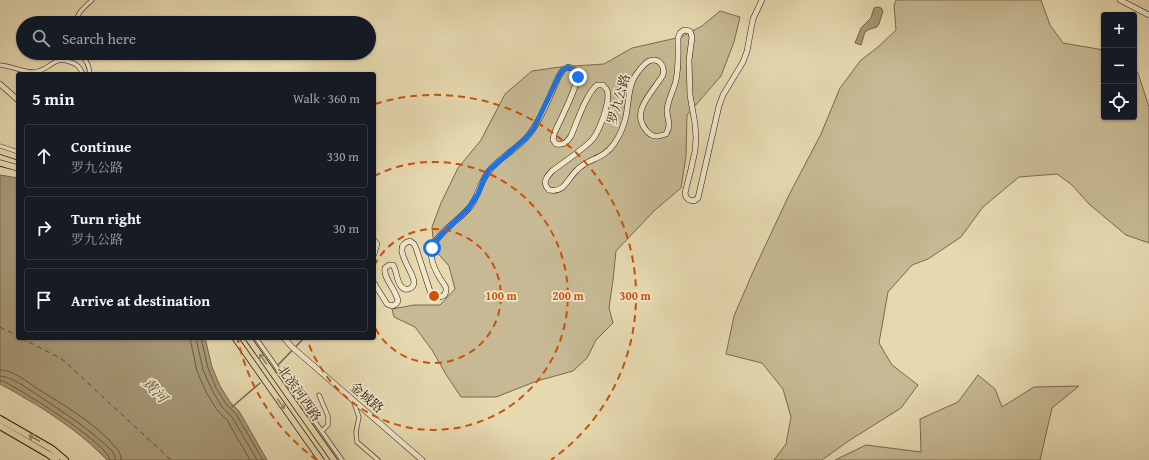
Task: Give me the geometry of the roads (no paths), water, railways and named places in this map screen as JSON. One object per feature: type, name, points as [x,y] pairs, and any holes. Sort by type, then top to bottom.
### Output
[{"type":"highway","points":[[0,419],[52,449],[65,460]]},
{"type":"highway","points":[[0,426],[56,460]]},
{"type":"main road","points":[[0,151],[16,156]]},
{"type":"main road","points":[[0,163],[16,167]]},
{"type":"main road","name":"北滨河西路","points":[[236,340],[321,460]]},
{"type":"main road","name":"北滨河西路","points":[[249,340],[334,460]]},
{"type":"street","points":[[78,16],[92,0]]},
{"type":"street","name":"罗九公路","points":[[376,286],[387,304],[392,306],[396,304],[398,300],[397,295],[384,272],[385,268],[389,265],[393,265],[401,287],[408,289],[412,287],[414,284],[413,278],[402,252],[402,246],[405,242],[410,241],[416,248],[431,294],[435,297],[443,296],[446,292],[446,287],[435,270],[432,248],[444,232],[468,209],[478,194],[489,170],[526,138],[534,128],[559,76],[563,70],[568,67],[574,69],[578,77],[554,134],[553,140],[556,144],[562,145],[566,142],[593,88],[598,85],[603,85],[607,90],[606,107],[601,123],[592,140],[552,171],[547,177],[545,182],[549,190],[560,190],[581,165],[602,156],[608,151],[624,125],[629,94],[633,81],[637,73],[650,61],[656,60],[662,64],[664,69],[663,74],[644,102],[641,109],[640,118],[643,127],[648,133],[658,137],[666,134],[669,129],[667,110],[677,73],[678,38],[680,33],[684,30],[690,31],[692,37],[689,75],[690,95],[696,138],[692,169],[685,193],[689,200],[694,201],[698,198],[719,106],[723,95],[743,62],[747,51],[753,19],[762,0]]},
{"type":"street","points":[[1120,0],[1149,15]]},
{"type":"street","points":[[0,64],[34,72],[43,70],[58,60]]},
{"type":"street","points":[[67,60],[75,63],[80,67],[82,72]]},
{"type":"street","points":[[85,60],[90,72]]},
{"type":"street","points":[[0,84],[16,98]]},
{"type":"street","points":[[0,146],[16,151]]},
{"type":"street","points":[[257,340],[342,460]]},
{"type":"street","name":"金城路","points":[[286,340],[422,460]]},
{"type":"street","points":[[319,395],[328,416],[328,425],[322,431]]},
{"type":"street","points":[[353,400],[359,417],[356,432],[357,442],[378,460]]},
{"type":"water","points":[[878,7],[883,11],[879,24],[877,27],[865,32],[861,45],[855,43],[861,28],[871,18],[874,8]]},
{"type":"water","name":"黄河","points":[[0,175],[16,178],[16,340],[205,340],[212,367],[220,386],[230,402],[239,411],[267,460],[107,460],[91,444],[64,423],[0,384]]},
{"type":"waterway","points":[[278,365],[302,340]]},
{"type":"waterway","points":[[232,407],[260,383]]}]
